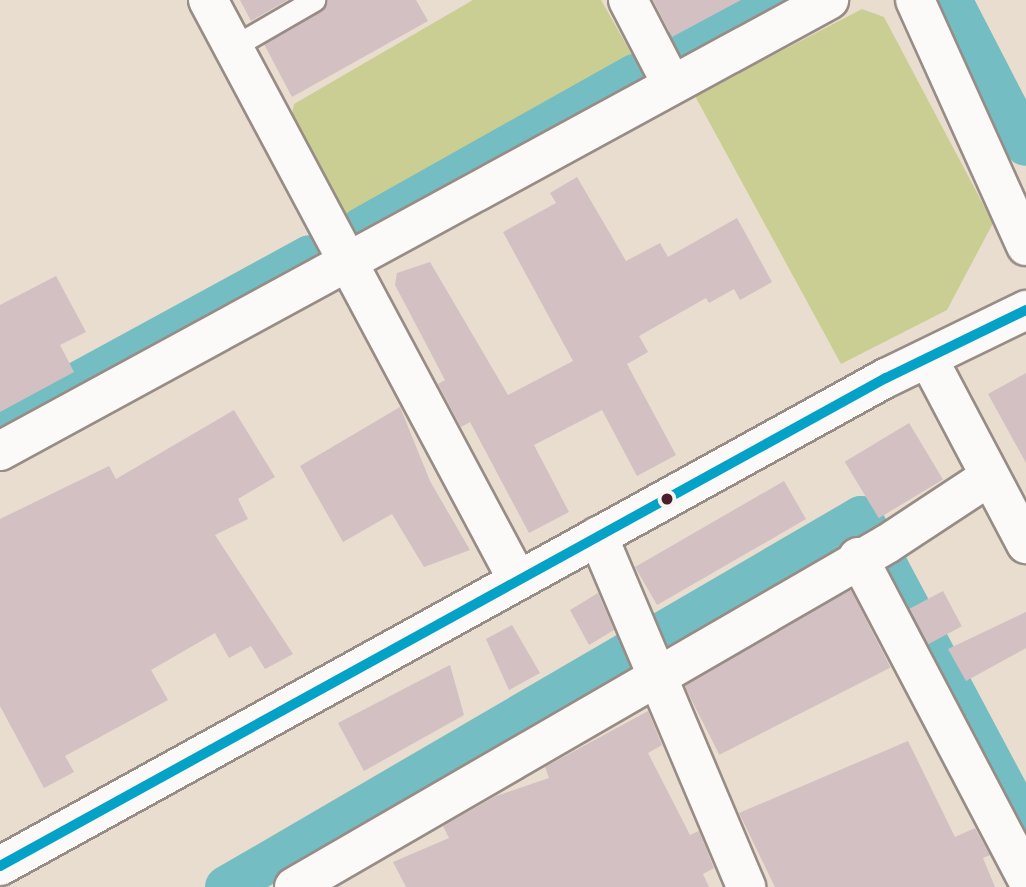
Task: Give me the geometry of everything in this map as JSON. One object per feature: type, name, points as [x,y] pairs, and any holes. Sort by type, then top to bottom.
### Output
[{"type":"street","points":[[208,0],[517,579]]},
{"type":"street","points":[[628,0],[670,81]]},
{"type":"street","points":[[0,451],[349,262],[670,81],[829,0]]},
{"type":"street","points":[[915,0],[1026,246]]},
{"type":"street","points":[[0,866],[886,378],[930,362],[1026,310]]},
{"type":"street","points":[[930,362],[1026,544]]},
{"type":"street","points":[[294,887],[353,872],[656,669],[871,552],[990,476]]},
{"type":"street","points":[[598,536],[746,887]]},
{"type":"street","points":[[871,552],[1026,877]]},
{"type":"lane","points":[[233,47],[314,0]]},
{"type":"green space","points":[[473,0],[601,0],[635,60],[356,222],[345,217],[292,114],[294,104]]},
{"type":"green space","points":[[862,9],[884,17],[993,223],[947,310],[841,364],[695,96]]},
{"type":"building","points":[[240,0],[288,0],[251,21]]},
{"type":"building","points":[[327,0],[416,0],[428,21],[292,97],[264,44],[321,11]]},
{"type":"building","points":[[653,0],[741,0],[672,37]]},
{"type":"building","points":[[577,177],[626,261],[660,243],[668,257],[737,218],[772,282],[740,300],[734,289],[709,303],[706,298],[639,336],[648,352],[627,364],[676,455],[637,476],[602,410],[534,445],[569,512],[529,533],[470,422],[461,427],[438,384],[445,380],[395,285],[397,273],[430,262],[508,395],[573,361],[503,232],[556,203],[550,193]]},
{"type":"building","points":[[56,276],[86,332],[60,345],[74,372],[0,412],[0,305]]},
{"type":"building","points":[[1026,373],[1026,463],[988,394]]},
{"type":"building","points":[[400,407],[430,481],[470,550],[424,567],[392,514],[343,542],[300,466]]},
{"type":"building","points":[[234,410],[275,477],[238,499],[248,519],[215,535],[293,654],[265,669],[251,646],[229,658],[215,633],[151,670],[168,700],[65,756],[74,772],[44,788],[0,706],[0,519],[109,466],[116,479]]},
{"type":"building","points":[[909,423],[943,480],[879,518],[845,462]]},
{"type":"building","points":[[784,481],[806,519],[657,605],[635,567]]},
{"type":"building","points":[[851,590],[890,668],[719,755],[680,677]]},
{"type":"building","points":[[943,591],[962,626],[928,644],[909,609]]},
{"type":"building","points":[[598,593],[614,630],[589,645],[570,610]]},
{"type":"building","points":[[1026,612],[1026,648],[966,681],[948,649]]},
{"type":"building","points":[[512,625],[540,673],[509,690],[486,639]]},
{"type":"building","points":[[450,665],[464,715],[364,771],[338,723]]},
{"type":"building","points":[[648,711],[662,745],[648,753],[690,835],[699,831],[714,868],[703,874],[709,887],[406,887],[393,862],[449,838],[443,826],[496,796],[549,778],[545,767]]},
{"type":"building","points":[[908,741],[955,837],[975,828],[990,855],[983,858],[995,887],[775,887],[739,813]]},
{"type":"waterway","points":[[680,50],[769,0]]},
{"type":"waterway","points":[[951,0],[1026,145]]},
{"type":"waterway","points":[[362,228],[635,75]]},
{"type":"waterway","points":[[0,425],[310,256]]},
{"type":"waterway","points":[[226,887],[861,517],[1026,827]]},
{"type":"transit line","points":[[0,866],[886,378],[1026,310]]}]
